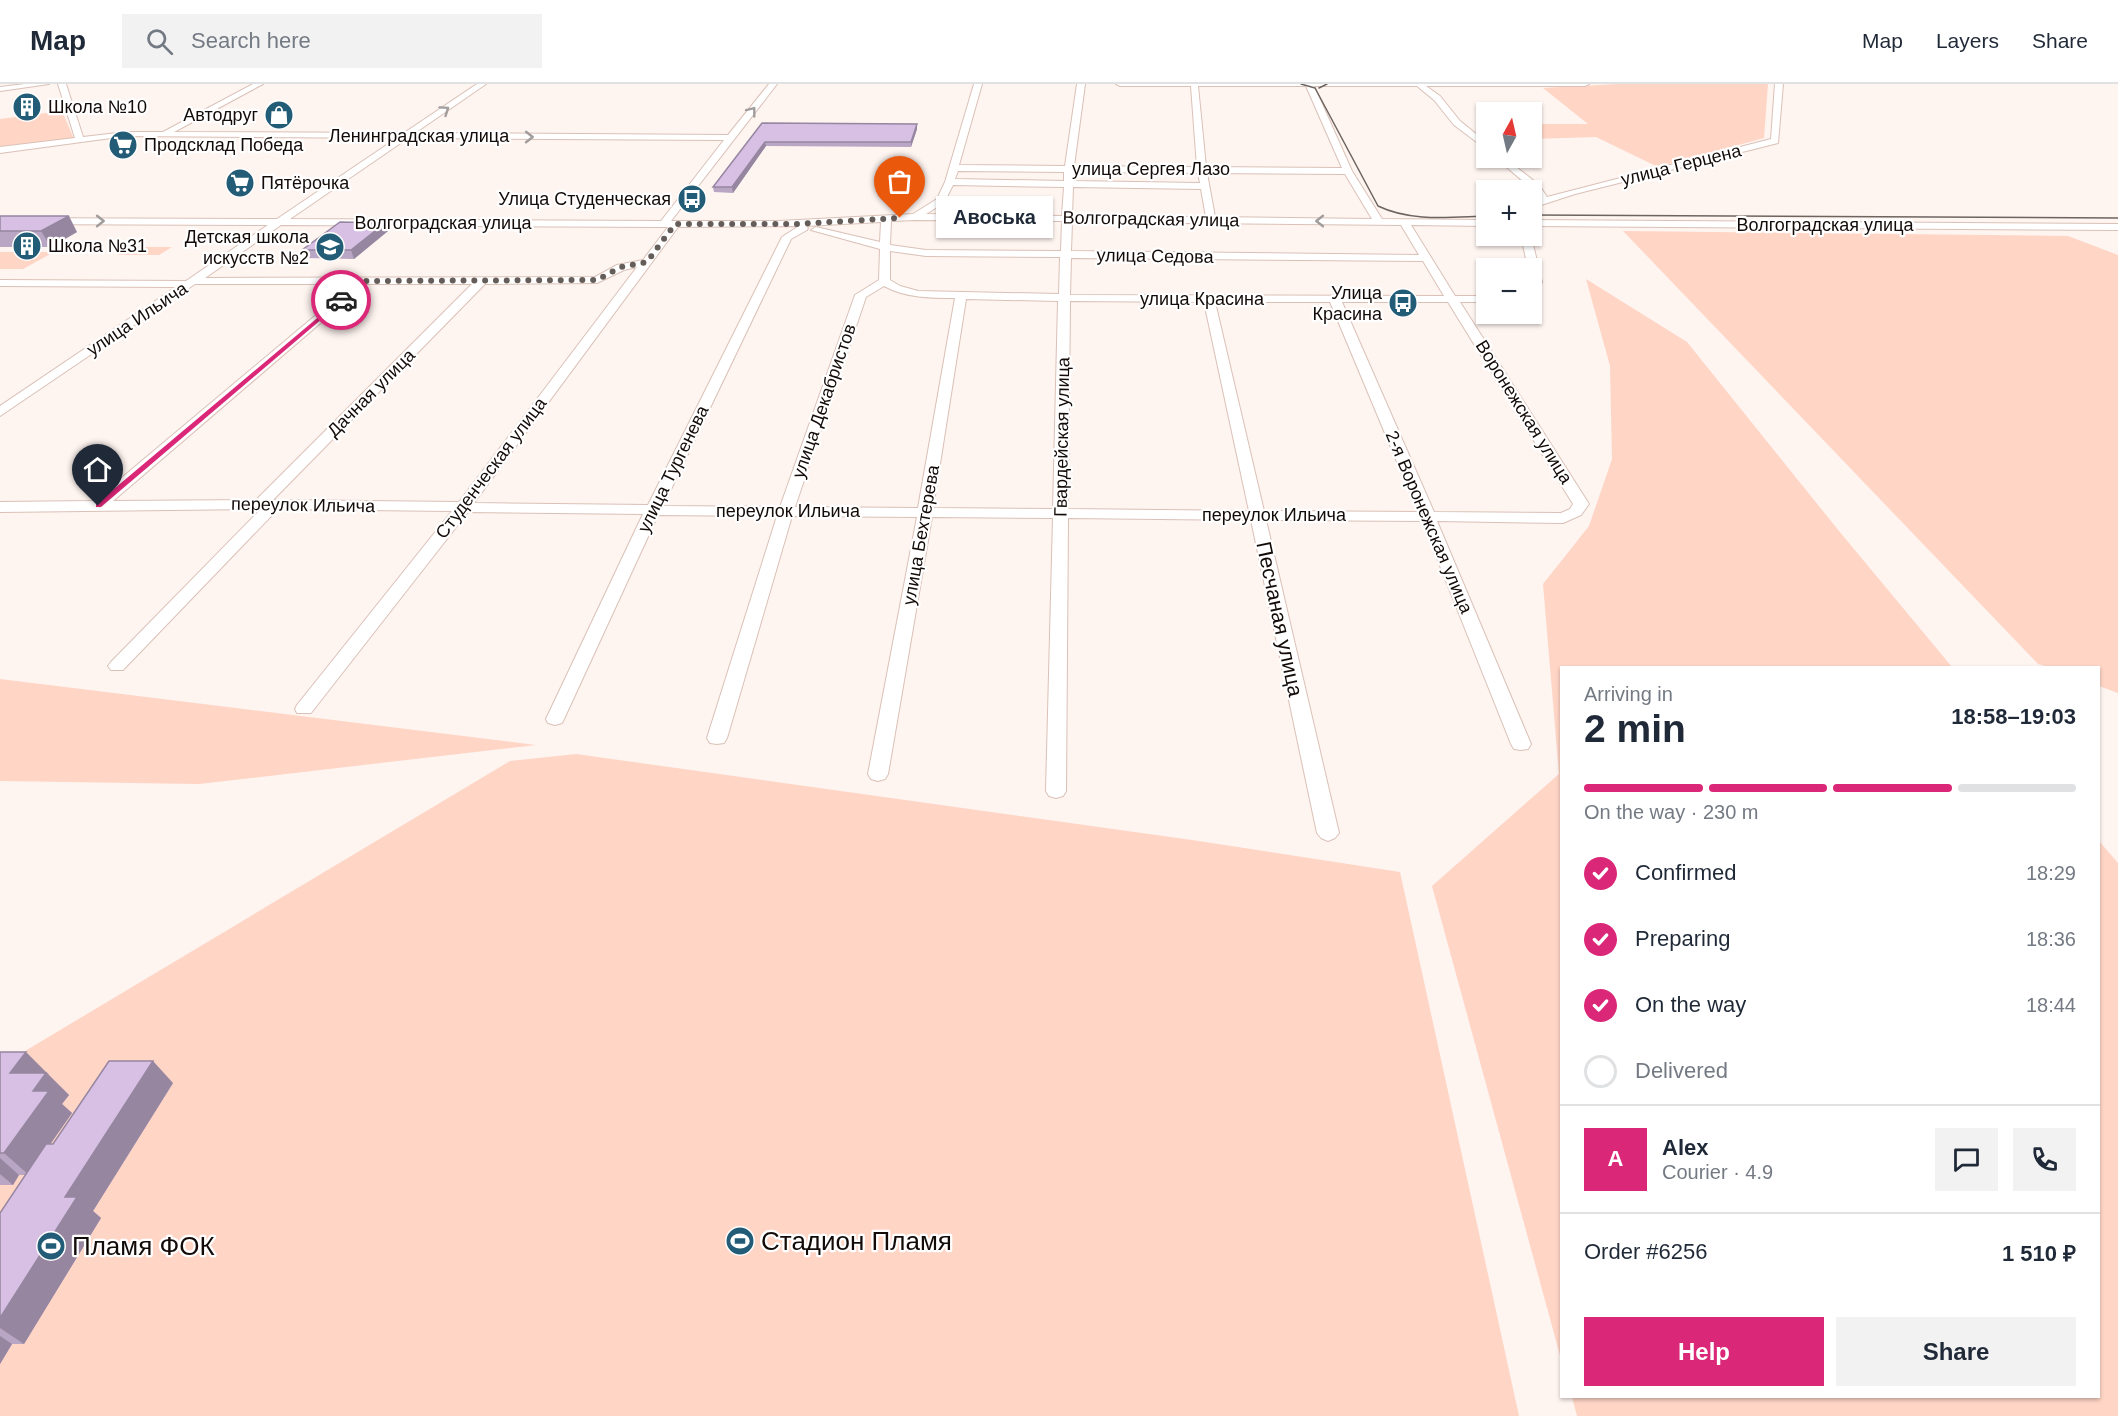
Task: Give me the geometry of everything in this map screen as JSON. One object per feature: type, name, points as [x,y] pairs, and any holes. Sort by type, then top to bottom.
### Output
[{"type":"street","points":[[0,90],[45,84]]},
{"type":"street","points":[[63,84],[79,135]]},
{"type":"street","points":[[164,135],[260,84]]},
{"type":"street","name":"улица Ильича","points":[[0,412],[482,84]]},
{"type":"street","name":"Студенческая улица","points":[[304,709],[464,506],[647,262],[669,224],[773,84]]},
{"type":"street","points":[[915,218],[941,201],[950,182],[978,84]]},
{"type":"street","name":"Гвардейская улица","points":[[1056,791],[1068,184],[1081,84]]},
{"type":"street","points":[[1120,84],[1585,84]]},
{"type":"street","points":[[1194,84],[1202,169],[1211,220]]},
{"type":"street","points":[[1309,84],[1348,171],[1378,221]]},
{"type":"street","points":[[1420,84],[1437,98],[1457,123],[1476,138]]},
{"type":"street","name":"улица Герцена","points":[[1544,200],[1775,141],[1779,84]]},
{"type":"street","name":"Ленинградская улица","points":[[0,150],[79,135],[126,134],[731,138]]},
{"type":"street","name":"улица Сергея Лазо","points":[[953,168],[1348,171]]},
{"type":"street","points":[[1512,168],[1536,187],[1544,200]]},
{"type":"street","points":[[950,182],[1205,186]]},
{"type":"street","points":[[884,281],[886,218]]},
{"type":"street","name":"Волгоградская улица","points":[[0,221],[779,224],[886,218],[1068,218],[1476,223]]},
{"type":"street","name":"Воронежская улица","points":[[1403,221],[1581,504],[1576,512]]},
{"type":"street","name":"Волгоградская улица","points":[[1542,223],[2118,227]]},
{"type":"street","name":"Волгоградская улица","points":[[779,224],[803,228]]},
{"type":"street","name":"улица Седова","points":[[803,228],[886,247],[926,253],[1425,258]]},
{"type":"street","name":"улица Тургенева","points":[[555,719],[653,510],[787,237],[803,228]]},
{"type":"street","points":[[0,282],[597,280],[621,267],[647,262]]},
{"type":"street","points":[[98,506],[363,281]]},
{"type":"street","name":"Дачная улица","points":[[117,666],[267,504],[481,281]]},
{"type":"street","name":"улица Красина","points":[[884,281],[896,288],[918,294],[961,296],[1476,300]]},
{"type":"street","name":"улица Декабристов","points":[[717,738],[786,511],[861,295],[884,281]]},
{"type":"street","name":"улица Бехтерева","points":[[878,774],[961,296]]},
{"type":"street","name":"Песчаная улица","points":[[1209,299],[1328,833]]},
{"type":"street","name":"2-я Воронежская улица","points":[[1335,300],[1428,516],[1521,744]]},
{"type":"street","name":"переулок Ильича","points":[[0,507],[267,504],[925,513],[1563,518],[1576,512]]},
{"type":"shaded area","points":[[1617,84],[1768,84],[1764,138],[1658,167],[1596,137],[1542,139],[1542,124],[1588,124],[1543,88]]},
{"type":"shaded area","points":[[62,111],[74,139],[0,149],[0,119]]},
{"type":"shaded area","points":[[1623,231],[2068,236],[2118,255],[2118,693],[2100,686],[2100,666],[2038,664]]},
{"type":"shaded area","points":[[130,247],[172,247],[159,255],[117,255]]},
{"type":"shaded area","points":[[0,252],[54,252],[23,269],[0,269]]},
{"type":"shaded area","points":[[1586,279],[1687,342],[1951,666],[1560,666],[1560,1355],[1432,886],[1559,774],[1543,584],[1589,526],[1612,459],[1610,366]]},
{"type":"shaded area","points":[[0,679],[536,745],[199,784],[0,781]]},
{"type":"shaded area","name":"Стадион Пламя","points":[[576,754],[1192,840],[1400,872],[1519,1416],[0,1416],[0,1066],[510,761]]},
{"type":"shaded area","points":[[2100,842],[2118,863],[2118,1416],[1577,1416],[1572,1398],[2100,1398]]},
{"type":"building","points":[[762,123],[917,124],[911,142],[765,142],[732,187],[713,187]]},
{"type":"building","points":[[0,216],[69,216],[41,231],[0,231]]},
{"type":"building","points":[[340,222],[385,223],[351,250],[302,250]]},
{"type":"building","points":[[0,1052],[26,1052],[10,1073],[46,1073],[33,1091],[49,1091],[4,1153],[0,1153]]},
{"type":"building","points":[[109,1061],[153,1061],[65,1197],[77,1197],[0,1318],[0,1213],[46,1144],[53,1144]]},
{"type":"tram line","points":[[1301,84],[1315,88],[1378,206],[1417,216],[1476,216]]},
{"type":"tram line","points":[[1319,88],[1327,84]]},
{"type":"tram line","points":[[1542,215],[2118,218]]},
{"type":"way so far","points":[[341,300],[363,281],[597,280],[621,267],[647,262],[675,224],[796,224],[900,218]]},
{"type":"place","name":"Школа №10","points":[[27,107]]},
{"type":"place","name":"Автодруг","points":[[279,115]]},
{"type":"place","name":"Продсклад Победа","points":[[123,145]]},
{"type":"place","name":"Пятёрочка","points":[[240,183]]},
{"type":"place","name":"Улица Студенческая","points":[[692,199]]},
{"type":"place","name":"Авоська","points":[[900,218]]},
{"type":"place","name":"Школа №31","points":[[27,246]]},
{"type":"place","name":"Детская школа искусств №2","points":[[330,247]]},
{"type":"place","name":"Улица Красина","points":[[1403,303]]},
{"type":"place","name":"Стадион Пламя","points":[[740,1241]]},
{"type":"place","name":"Пламя ФОК","points":[[51,1246]]},
{"type":"route","points":[[98,506],[341,300]]}]
